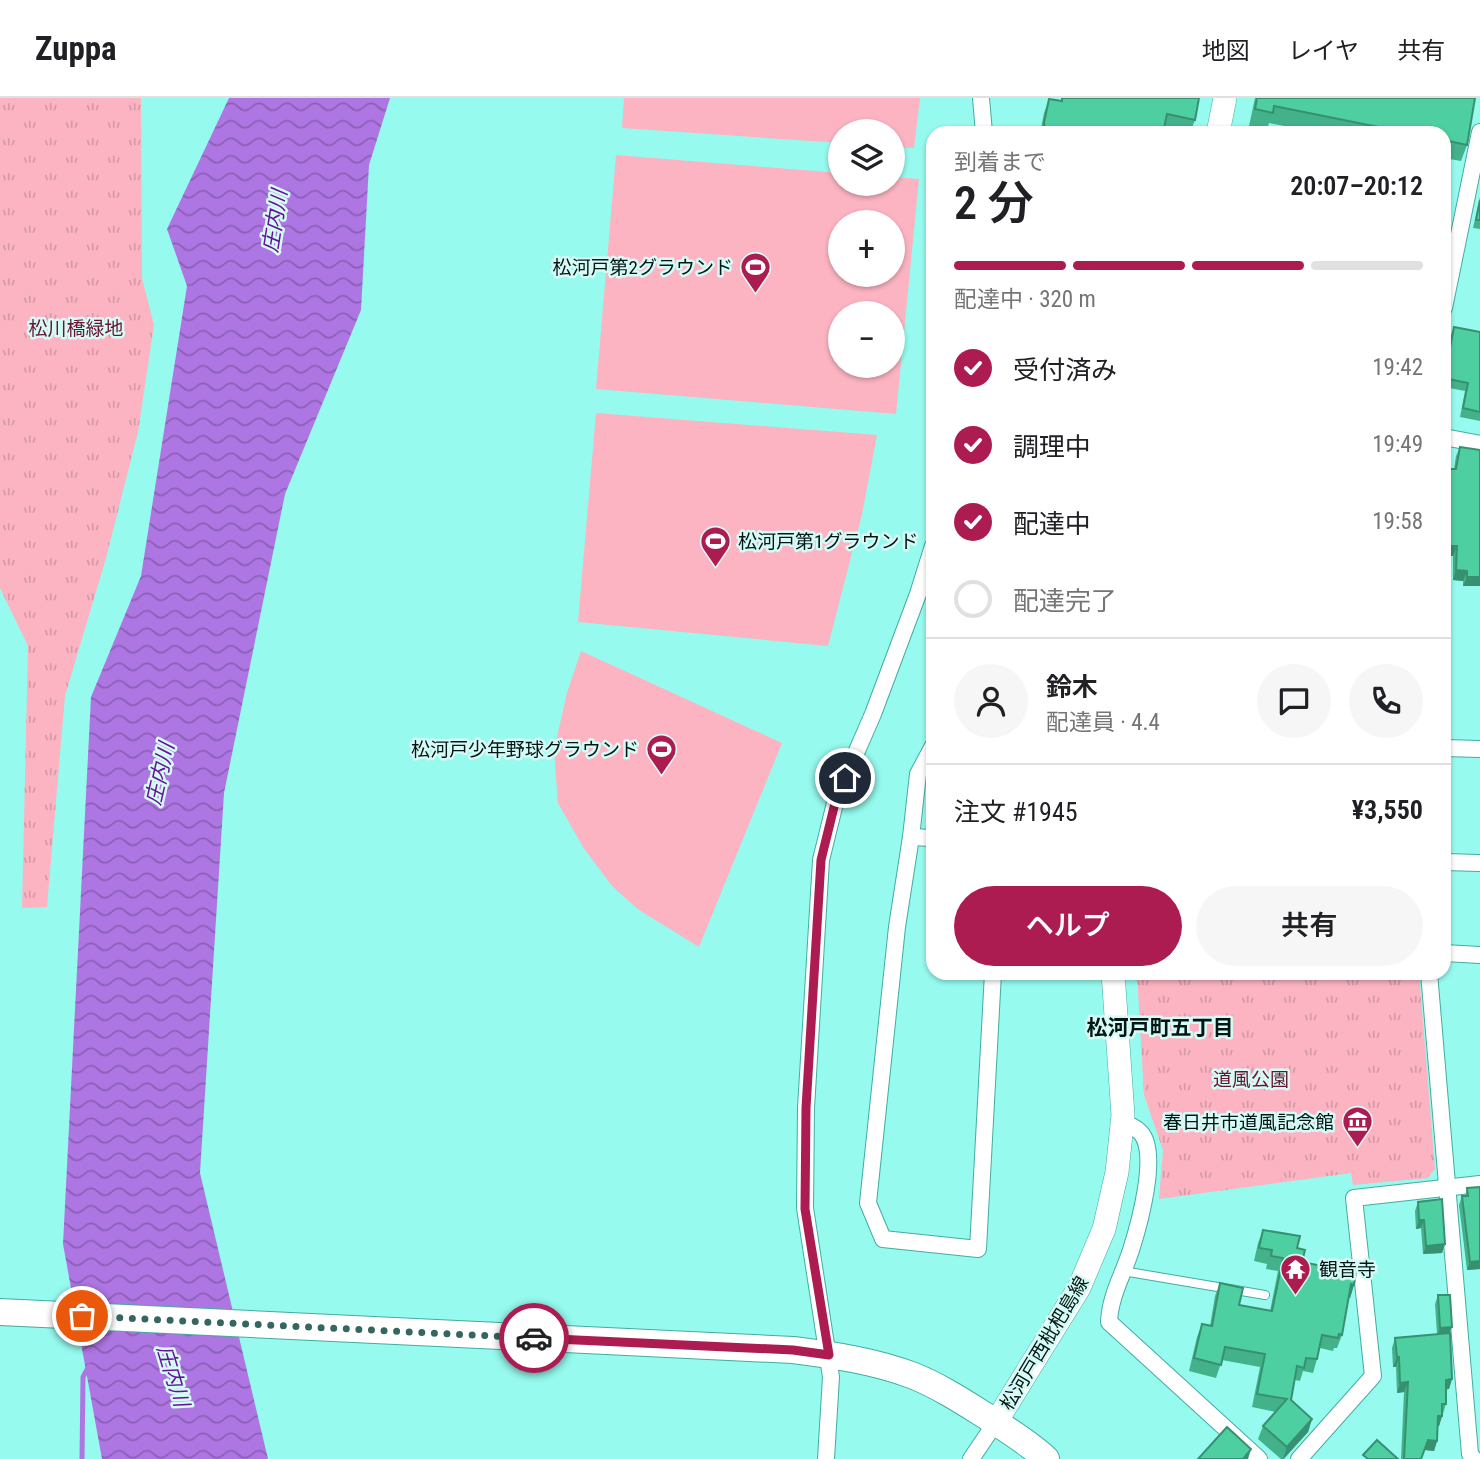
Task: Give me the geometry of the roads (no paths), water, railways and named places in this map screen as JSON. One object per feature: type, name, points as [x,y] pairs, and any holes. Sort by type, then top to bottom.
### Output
[{"type":"main road","points":[[1219,126],[1225,98]]},
{"type":"main road","name":"松河戸西枇杷島線","points":[[996,1422],[1080,1288],[1104,1229],[1117,1172],[1122,1123],[1113,980]]},
{"type":"main road","points":[[0,1312],[793,1350],[829,1355],[863,1361],[912,1376],[949,1393],[1033,1447],[1046,1459]]},
{"type":"street","points":[[981,98],[983,126]]},
{"type":"street","points":[[1451,274],[1480,132]]},
{"type":"street","points":[[1451,438],[1480,444]]},
{"type":"street","points":[[825,1459],[831,1377],[805,1209],[806,1108],[821,860],[836,799],[878,702],[926,568]]},
{"type":"street","points":[[1451,748],[1480,749]]},
{"type":"street","points":[[926,759],[918,774],[897,927],[868,1203],[884,1239],[978,1249],[993,980]]},
{"type":"street","points":[[911,837],[926,838]]},
{"type":"street","points":[[1451,862],[1480,863]]},
{"type":"street","points":[[1451,953],[1480,955]]},
{"type":"street","points":[[1430,980],[1470,1454],[1474,1459]]},
{"type":"street","points":[[1122,1123],[1142,1134],[1147,1144],[1149,1164],[1137,1226],[1124,1270],[1110,1304],[1110,1322],[1259,1459]]},
{"type":"street","points":[[1299,1459],[1373,1376],[1354,1198],[1480,1184]]},
{"type":"street","points":[[971,1459],[996,1422]]},
{"type":"lane","points":[[1124,1270],[1265,1295]]},
{"type":"water","name":"庄内川","points":[[229,98],[390,98],[369,165],[361,310],[285,494],[224,793],[200,1173],[268,1459],[102,1459],[63,1244],[91,697],[141,576],[187,286],[167,229]]},
{"type":"waterway","points":[[82,1459],[83,1377],[89,1366]]},
{"type":"place","name":"松河戸第2グラウンド","points":[[756,294]]},
{"type":"place","name":"松河戸第1グラウンド","points":[[715,568]]},
{"type":"place","name":"松河戸少年野球グラウンド","points":[[662,776]]},
{"type":"place","name":"春日井市道風記念館","points":[[1357,1149]]},
{"type":"place","name":"観音寺","points":[[1296,1296]]},
{"type":"district","name":"松河戸町五丁目","points":[[1160,1028]]},
{"type":"park label","name":"松川橋緑地","points":[[76,328]]},
{"type":"park label","name":"道風公園","points":[[1251,1079]]}]
